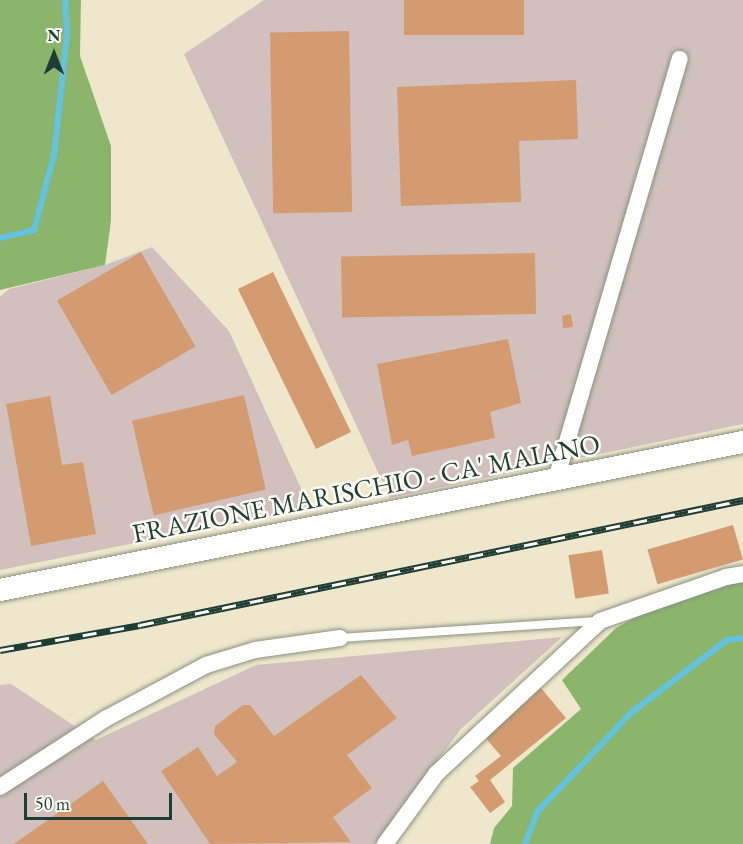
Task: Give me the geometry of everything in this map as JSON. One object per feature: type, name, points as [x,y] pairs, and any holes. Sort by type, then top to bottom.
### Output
[{"type":"main road","name":"FRAZIONE MARISCHIO - CA' MAIANO","points":[[0,590],[743,442]]},
{"type":"street","points":[[556,479],[680,59]]},
{"type":"street","points":[[385,844],[436,774],[600,621],[743,574]]},
{"type":"street","points":[[0,787],[105,719],[206,665],[255,650],[340,638]]},
{"type":"lane","points":[[340,638],[600,621]]},
{"type":"shaded area","points":[[264,0],[743,0],[743,424],[390,498],[184,54]]},
{"type":"shaded area","points":[[152,247],[229,331],[310,508],[0,570],[0,297],[9,289],[105,265]]},
{"type":"shaded area","points":[[562,637],[461,729],[375,844],[0,844],[0,685],[11,684],[96,740],[256,665]]},
{"type":"green space","points":[[0,0],[81,0],[80,56],[111,146],[111,221],[105,265],[0,290]]},
{"type":"green space","points":[[743,582],[743,844],[490,844],[494,828],[512,806],[513,768],[581,709],[562,680],[616,628],[651,609],[700,589]]},
{"type":"building","points":[[404,0],[524,0],[524,35],[404,35]]},
{"type":"building","points":[[349,31],[352,212],[273,213],[270,32]]},
{"type":"building","points":[[576,80],[578,139],[519,141],[521,202],[401,206],[397,87]]},
{"type":"building","points":[[141,252],[196,346],[111,395],[57,300]]},
{"type":"building","points":[[535,253],[536,314],[342,317],[341,256]]},
{"type":"building","points":[[273,272],[351,432],[316,449],[238,289]]},
{"type":"building","points":[[571,314],[573,327],[563,328],[562,316]]},
{"type":"building","points":[[508,339],[521,403],[490,412],[495,438],[412,456],[408,440],[392,445],[377,364]]},
{"type":"building","points":[[244,395],[266,490],[154,515],[132,421]]},
{"type":"building","points":[[50,396],[62,465],[83,462],[96,534],[31,546],[6,404]]},
{"type":"building","points":[[733,525],[743,560],[657,584],[647,550]]},
{"type":"building","points":[[602,550],[609,593],[575,599],[568,555]]},
{"type":"building","points":[[361,675],[397,718],[347,755],[372,788],[333,817],[351,842],[210,844],[161,771],[198,747],[217,776],[237,762],[214,734],[215,726],[243,705],[250,705],[274,736]]},
{"type":"building","points":[[541,688],[566,718],[490,780],[505,802],[490,813],[470,787],[479,781],[475,776],[501,756],[483,735]]},
{"type":"building","points":[[103,781],[148,844],[14,844]]},
{"type":"waterway","points":[[0,238],[34,230],[54,155],[67,35],[65,0]]},
{"type":"waterway","points":[[525,844],[537,812],[632,712],[727,640],[743,638]]},
{"type":"railway","points":[[0,650],[140,625],[743,500]]}]
